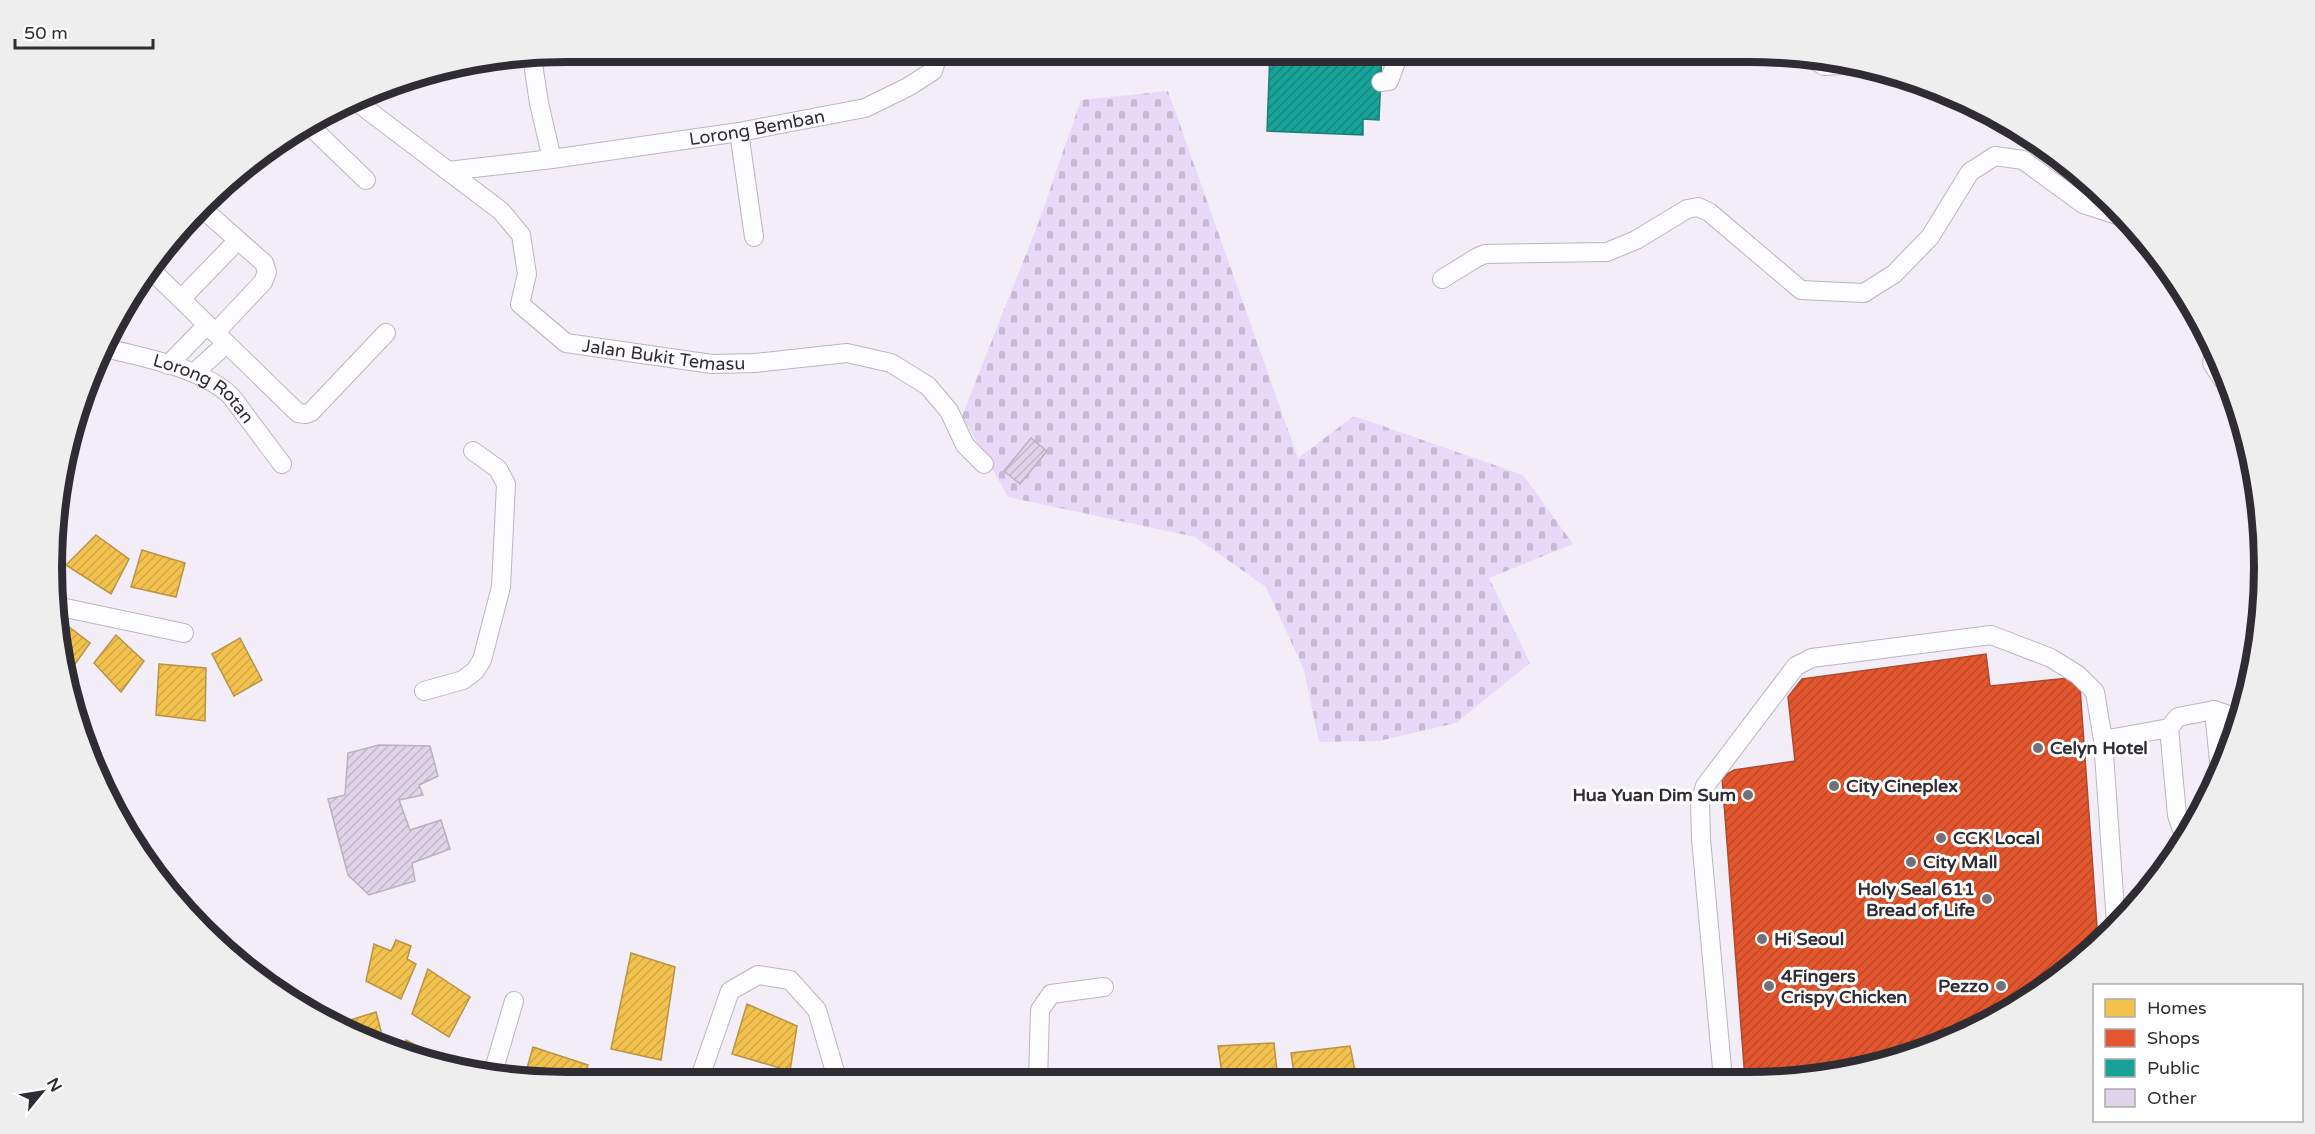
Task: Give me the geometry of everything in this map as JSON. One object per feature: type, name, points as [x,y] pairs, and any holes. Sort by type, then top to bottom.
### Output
[{"type":"street","name":"Lorong Bemban","points":[[448,171],[552,159],[739,132],[865,108],[908,87],[933,71],[936,62]]},
{"type":"street","points":[[1381,82],[1389,81],[1396,62]]},
{"type":"street","points":[[533,63],[539,103],[552,159]]},
{"type":"street","name":"Jalan Bukit Temasu","points":[[362,106],[501,211],[521,235],[527,274],[520,304],[566,343],[712,364],[755,363],[847,353],[891,363],[928,386],[950,411],[965,445],[984,464]]},
{"type":"street","points":[[313,129],[366,180]]},
{"type":"street","points":[[739,132],[754,237]]},
{"type":"street","points":[[1442,279],[1485,254],[1607,252],[1636,240],[1687,209],[1698,207],[1709,212],[1801,290],[1864,293],[1894,274],[1930,237],[1970,172],[1995,156],[2023,160],[2082,204],[2107,212]]},
{"type":"street","points":[[194,373],[216,334],[266,277],[267,272],[264,263],[207,213]]},
{"type":"street","points":[[181,299],[238,240]]},
{"type":"street","points":[[155,274],[298,413],[311,412],[386,333]]},
{"type":"street","points":[[168,365],[216,334]]},
{"type":"street","name":"Lorong Rotan","points":[[111,349],[194,373],[222,387],[282,464]]},
{"type":"street","points":[[424,691],[464,680],[475,671],[482,660],[501,587],[506,484],[498,469],[473,451]]},
{"type":"street","points":[[64,608],[184,633]]},
{"type":"street","points":[[1722,1072],[1701,839],[1700,802],[1705,786],[1796,666],[1812,658],[1991,635],[2051,658],[2078,675],[2095,692],[2103,740],[2114,914]]},
{"type":"street","points":[[2214,710],[2218,752]]},
{"type":"street","points":[[2103,740],[2169,728],[2178,717],[2214,710],[2230,717]]},
{"type":"street","points":[[2169,728],[2177,815],[2182,826]]},
{"type":"street","points":[[703,1072],[730,991],[758,975],[790,980],[817,1010],[835,1072]]},
{"type":"street","points":[[1038,1072],[1040,1011],[1051,994],[1104,987]]},
{"type":"street","points":[[495,1067],[514,1001]]},
{"type":"green space","points":[[1168,91],[1298,458],[1354,416],[1523,475],[1573,544],[1489,578],[1530,663],[1456,723],[1379,741],[1319,742],[1304,670],[1266,587],[1195,537],[1008,497],[962,416],[1038,224],[1081,100]]},
{"type":"building: Homes","points":[[96,535],[129,559],[111,594],[66,565]]},
{"type":"building: Homes","points":[[142,550],[185,563],[176,597],[131,587]]},
{"type":"building: Homes","points":[[65,624],[90,643],[72,669]]},
{"type":"building: Homes","points":[[116,635],[144,661],[121,692],[94,663]]},
{"type":"building: Homes","points":[[240,638],[262,680],[234,696],[212,654]]},
{"type":"building: Homes","points":[[159,664],[206,668],[205,721],[156,715]]},
{"type":"building: Homes","points":[[396,940],[411,946],[407,959],[416,964],[401,999],[366,981],[374,944],[391,951]]},
{"type":"building: Homes","points":[[631,953],[675,967],[661,1060],[611,1049]]},
{"type":"building: Homes","points":[[428,969],[470,997],[449,1037],[412,1014]]},
{"type":"building: Homes","points":[[747,1004],[797,1026],[790,1071],[732,1054]]},
{"type":"building: Homes","points":[[376,1012],[380,1036],[374,1034],[346,1021]]},
{"type":"building: Homes","points":[[406,1040],[435,1055],[405,1046]]},
{"type":"building: Homes","points":[[1274,1043],[1277,1072],[1222,1072],[1218,1046]]},
{"type":"building: Homes","points":[[1350,1046],[1355,1072],[1294,1072],[1291,1053]]},
{"type":"building: Homes","points":[[533,1047],[588,1065],[586,1072],[526,1070]]},
{"type":"building: Shops","name":"City Mall","points":[[1986,654],[1990,686],[2069,678],[2080,687],[2097,931],[2056,968],[2029,987],[2001,1005],[1941,1034],[1910,1046],[1847,1063],[1781,1071],[1744,1072],[1722,777],[1734,770],[1795,761],[1788,697],[1802,679]]},
{"type":"building: Public","points":[[1270,62],[1382,62],[1379,120],[1363,119],[1363,135],[1267,131]]},
{"type":"building: Other","points":[[1031,438],[1047,451],[1020,484],[1004,471]]},
{"type":"building: Other","points":[[379,745],[430,746],[438,776],[419,785],[423,795],[399,800],[410,830],[441,820],[450,849],[412,863],[415,881],[369,895],[348,875],[328,799],[345,795],[348,753]]},
{"type":"place","name":"Celyn Hotel","points":[[2038,748]]},
{"type":"place","name":"City Cineplex","points":[[1834,786]]},
{"type":"place","name":"Hua Yuan Dim Sum","points":[[1748,795]]},
{"type":"place","name":"CCK Local","points":[[1941,838]]},
{"type":"place","name":"City Mall","points":[[1911,862]]},
{"type":"place","name":"Holy Seal 611 Bread of Life","points":[[1987,899]]},
{"type":"place","name":"Hi Seoul","points":[[1762,939]]},
{"type":"place","name":"4Fingers Crispy Chicken","points":[[1769,986]]},
{"type":"place","name":"Pezzo","points":[[2001,986]]}]
